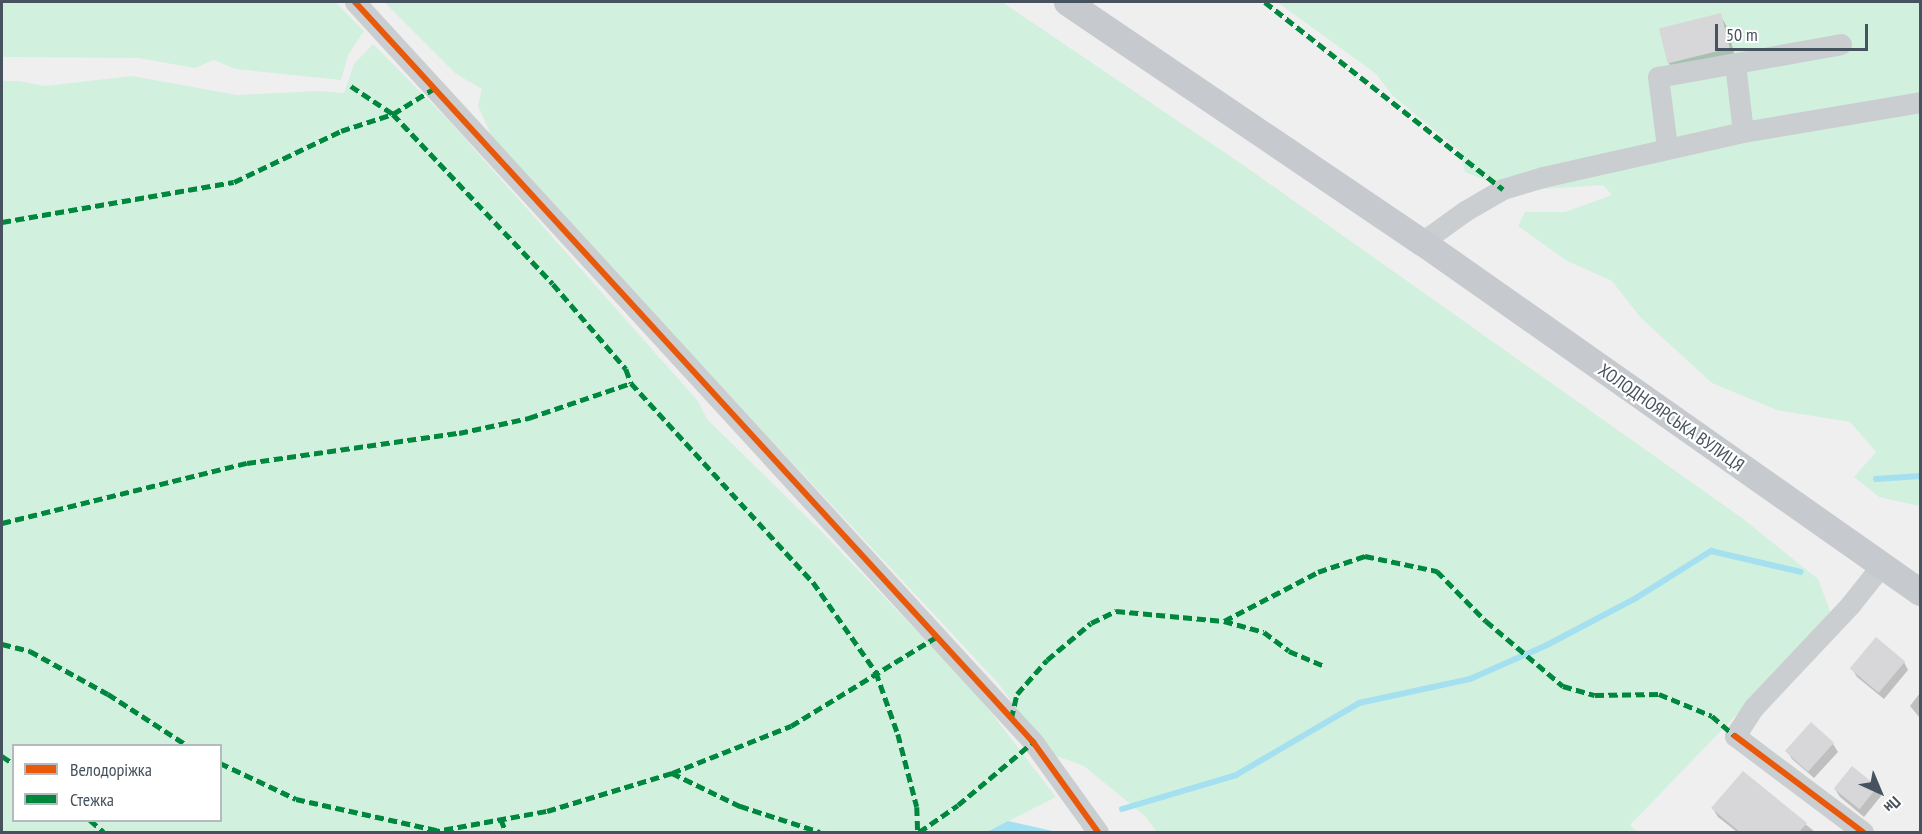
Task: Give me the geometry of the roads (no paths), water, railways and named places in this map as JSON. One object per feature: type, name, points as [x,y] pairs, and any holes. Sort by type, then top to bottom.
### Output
[{"type":"main road","name":"ХОЛОДНОЯРСЬКА ВУЛИЦЯ","points":[[1067,2],[1422,242],[1920,592]]},
{"type":"street","points":[[356,2],[1033,742],[1098,832]]},
{"type":"street","points":[[1667,147],[1658,77],[1841,44]]},
{"type":"street","points":[[1735,63],[1743,132]]},
{"type":"street","points":[[1422,242],[1466,211],[1503,189],[1592,164],[1667,147],[1920,102]]},
{"type":"street","points":[[1863,832],[1735,736],[1754,707],[1850,605],[1881,566]]},
{"type":"water","points":[[1008,821],[1057,832],[987,832]]},
{"type":"waterway","points":[[1876,479],[1920,476]]},
{"type":"waterway","points":[[1122,809],[1236,775],[1359,703],[1470,679],[1547,645],[1636,598],[1711,551],[1801,572]]}]
